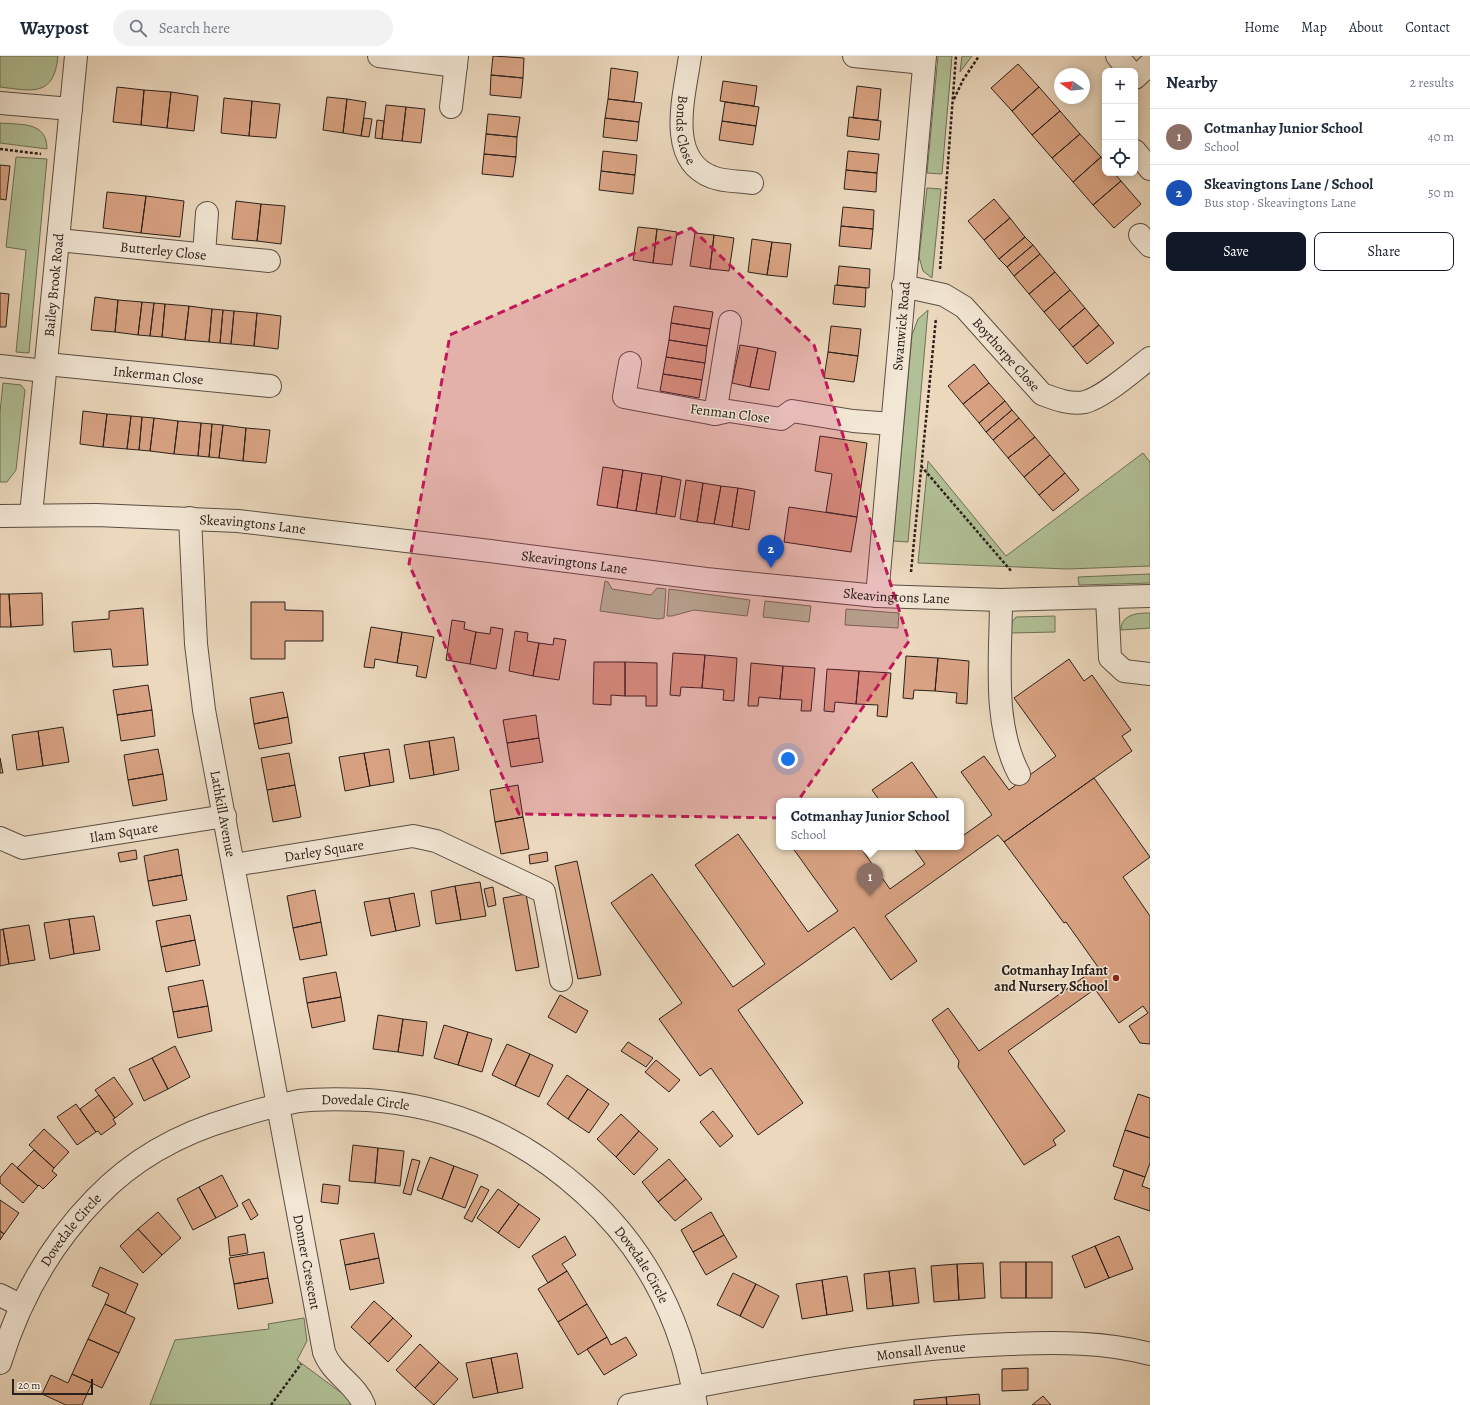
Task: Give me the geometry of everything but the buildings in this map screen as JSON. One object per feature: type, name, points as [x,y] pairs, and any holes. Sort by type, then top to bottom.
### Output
[{"type":"street","name":"Bailey Brook Road","points":[[31,515],[76,56]]},
{"type":"street","points":[[379,56],[457,61],[451,106]]},
{"type":"street","name":"Bonds Close","points":[[690,56],[681,124],[682,142],[686,152],[695,166],[713,178],[752,183]]},
{"type":"street","points":[[854,56],[924,59]]},
{"type":"street","points":[[1117,56],[1127,68]]},
{"type":"street","name":"Swanwick Road","points":[[877,596],[924,59]]},
{"type":"street","points":[[1138,74],[1150,64]]},
{"type":"street","points":[[0,103],[71,109]]},
{"type":"street","points":[[1138,155],[1150,169]]},
{"type":"street","points":[[204,254],[207,212]]},
{"type":"street","name":"Butterley Close","points":[[58,240],[269,261]]},
{"type":"street","name":"Boythorpe Close","points":[[903,286],[944,296],[964,307],[1042,394],[1055,400],[1084,402],[1099,396],[1150,358]]},
{"type":"street","points":[[715,414],[730,322]]},
{"type":"street","name":"Fenman Close","points":[[630,363],[624,397],[715,414],[729,411],[781,419],[792,411],[853,421],[892,424]]},
{"type":"street","name":"Inkerman Close","points":[[0,366],[46,367],[270,386]]},
{"type":"street","name":"Skeavingtons Lane","points":[[0,516],[31,515],[190,518],[251,523],[490,550],[733,583],[877,596],[1001,600],[1150,596]]},
{"type":"street","name":"Lathkill Avenue","points":[[190,518],[192,587],[204,710],[279,1105]]},
{"type":"street","points":[[1107,598],[1110,658],[1124,671],[1150,674]]},
{"type":"street","points":[[1001,600],[1002,722],[1010,757],[1019,774]]},
{"type":"street","name":"Ilam Square","points":[[0,838],[22,848],[225,816]]},
{"type":"street","name":"Darley Square","points":[[234,866],[414,836],[436,841],[544,892],[561,980]]},
{"type":"street","name":"Dovedale Circle","points":[[0,1363],[20,1305],[52,1251],[72,1225],[96,1198],[127,1171],[158,1150],[184,1135],[217,1123],[279,1105],[319,1099],[352,1099],[388,1102],[423,1108],[485,1127],[539,1156],[572,1182],[600,1208],[622,1233],[645,1265],[675,1322],[685,1351],[694,1395]]},
{"type":"street","name":"Donner Crescent","points":[[279,1105],[327,1361],[356,1391],[364,1405]]},
{"type":"street","points":[[0,1295],[20,1305]]},
{"type":"street","name":"Monsall Avenue","points":[[694,1395],[810,1365],[923,1349],[1036,1343],[1118,1347],[1150,1354]]},
{"type":"street","points":[[629,1405],[694,1395]]},
{"type":"path","points":[[908,598],[938,294],[956,56]]},
{"type":"path","points":[[953,101],[963,80],[979,56]]},
{"type":"path","points":[[0,149],[67,157]]},
{"type":"path","points":[[921,465],[1012,572]]},
{"type":"path","points":[[271,1405],[322,1336]]},
{"type":"highlighted area","points":[[691,228],[814,345],[909,641],[786,818],[519,814],[409,564],[450,335]]},
{"type":"green space","points":[[0,56],[58,56],[56,69],[52,79],[47,85],[32,90],[22,90],[0,87]]},
{"type":"green space","points":[[938,56],[952,56],[942,174],[927,173]]},
{"type":"green space","points":[[962,56],[972,56],[960,72]]},
{"type":"green space","points":[[0,123],[31,126],[38,129],[43,133],[46,140],[47,149],[0,143]]},
{"type":"green space","points":[[16,157],[47,159],[29,353],[16,352],[26,250],[6,247]]},
{"type":"green space","points":[[927,188],[941,189],[932,278],[923,271],[919,257]]},
{"type":"green space","points":[[928,310],[908,542],[893,541],[912,335],[918,319]]},
{"type":"green space","points":[[3,383],[21,385],[25,390],[16,470],[7,482],[0,482],[0,412]]},
{"type":"green space","points":[[1143,453],[1150,462],[1150,566],[1067,569],[918,563],[928,461],[1006,556]]},
{"type":"green space","points":[[1150,574],[1150,583],[1079,585],[1078,577]]},
{"type":"green space","points":[[605,581],[608,582],[612,589],[651,595],[657,588],[666,589],[664,618],[658,619],[600,611]]},
{"type":"green space","points":[[669,589],[750,600],[747,616],[694,610],[667,616]]},
{"type":"green space","points":[[765,601],[811,606],[809,622],[763,617]]},
{"type":"green space","points":[[846,609],[899,613],[898,628],[845,625]]},
{"type":"green space","points":[[1140,613],[1150,613],[1150,628],[1121,630],[1124,621],[1127,618]]},
{"type":"green space","points":[[1055,616],[1055,632],[1011,633],[1012,622],[1016,617]]},
{"type":"green space","points":[[304,1318],[307,1341],[297,1360],[343,1394],[353,1405],[150,1405],[175,1340],[269,1329],[268,1324]]},
{"type":"place","name":"Skeavingtons Lane / School","points":[[771,568]]},
{"type":"place","name":"Cotmanhay Junior School","points":[[870,896]]},
{"type":"place","name":"Cotmanhay Infant and Nursery School","points":[[1116,978]]}]
